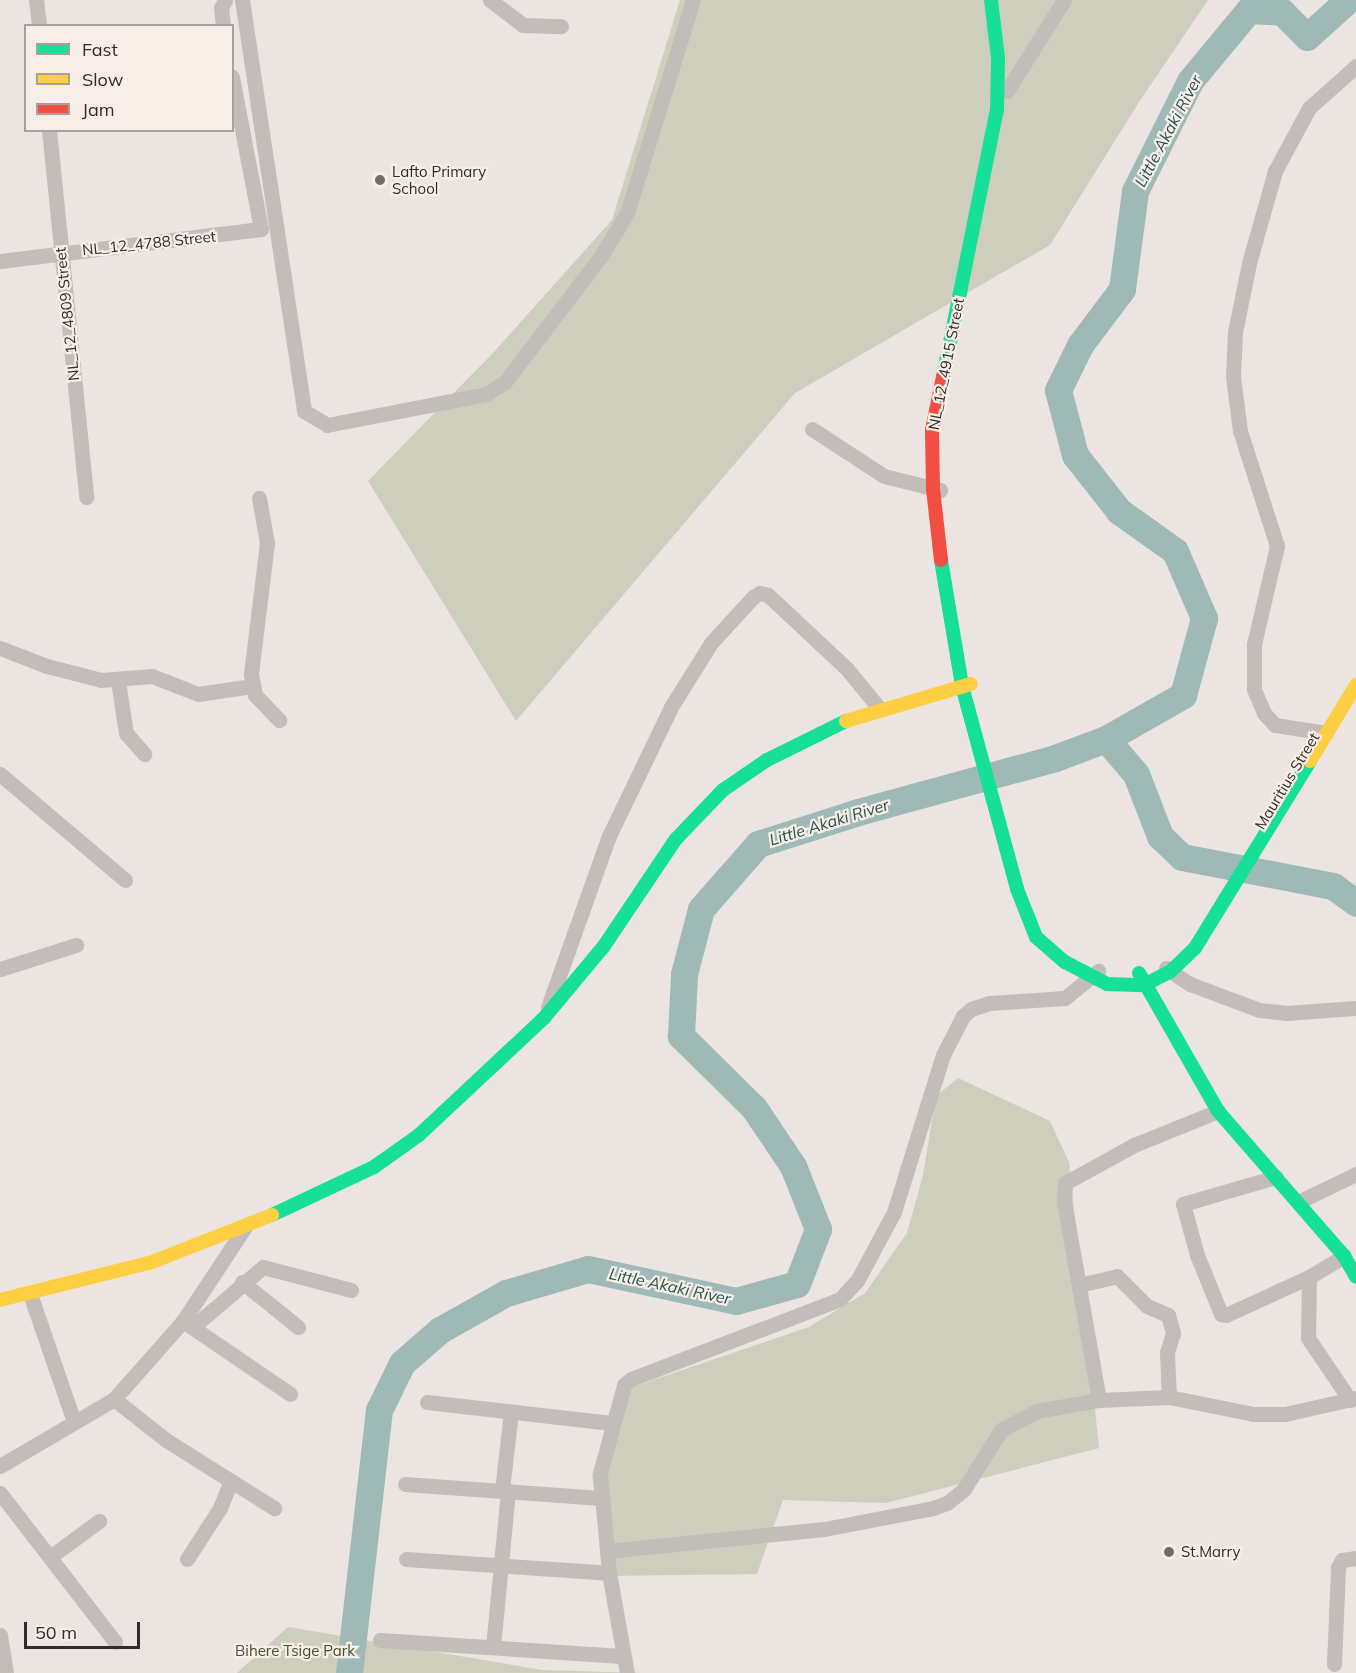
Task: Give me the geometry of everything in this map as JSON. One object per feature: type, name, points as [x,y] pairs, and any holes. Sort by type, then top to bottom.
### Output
[{"type":"main road","name":"NL_12_4915 Street","points":[[991,0],[998,58],[997,110],[938,397],[931,447],[966,685],[1001,813],[1026,886],[1045,930],[1096,974]]},
{"type":"main road","name":"NL_12_4915 Street","points":[[938,490],[942,431],[1004,127],[1007,91],[1001,0]]},
{"type":"main road","name":"Mauritius Street","points":[[1142,979],[1166,968],[1221,896],[1355,675]]},
{"type":"main road","points":[[0,1300],[152,1262],[310,1200],[374,1167],[401,1148],[544,1018],[604,946],[676,839],[723,790],[767,760],[830,726],[879,708],[966,685]]},
{"type":"main road","points":[[1096,974],[1142,979],[1218,1111],[1344,1256],[1356,1277]]},
{"type":"street","points":[[36,0],[39,24]]},
{"type":"street","points":[[223,24],[221,8],[225,0]]},
{"type":"street","points":[[242,0],[304,411],[327,425],[486,394],[505,382],[601,256],[627,213],[693,0]]},
{"type":"street","points":[[490,0],[522,25],[561,26]]},
{"type":"street","points":[[1007,91],[1065,0]]},
{"type":"street","points":[[1322,732],[1275,724],[1263,713],[1254,689],[1253,652],[1277,546],[1240,431],[1233,376],[1235,332],[1261,218],[1284,148],[1309,108],[1356,66]]},
{"type":"street","name":"NL_12_4788 Street","points":[[0,261],[261,229],[234,87]]},
{"type":"street","name":"NL_12_4809 Street","points":[[49,132],[86,497]]},
{"type":"street","points":[[812,429],[884,476],[938,490]]},
{"type":"street","points":[[259,498],[267,543],[252,686],[279,720]]},
{"type":"street","points":[[544,1018],[609,836],[671,707],[711,643],[753,597],[760,593],[768,595],[847,669],[879,708]]},
{"type":"street","points":[[0,648],[76,675],[118,681],[152,676],[198,694],[252,686]]},
{"type":"street","points":[[118,681],[126,733],[144,754]]},
{"type":"street","points":[[0,774],[125,880]]},
{"type":"street","points":[[0,969],[76,945]]},
{"type":"street","points":[[1166,968],[1208,992],[1266,1011],[1356,1008]]},
{"type":"street","points":[[627,1673],[621,1656],[601,1498],[601,1461],[624,1386],[631,1379],[779,1325],[840,1299],[849,1291],[894,1212],[944,1054],[963,1016],[971,1009],[990,1003],[1065,999],[1096,974]]},
{"type":"street","points":[[1099,1400],[1064,1201],[1065,1183],[1134,1145],[1218,1111]]},
{"type":"street","points":[[1298,1202],[1356,1174]]},
{"type":"street","points":[[1276,1177],[1185,1201],[1183,1208],[1197,1255],[1224,1315],[1309,1277],[1344,1256]]},
{"type":"street","points":[[188,1324],[245,1227]]},
{"type":"street","points":[[0,1466],[114,1399],[188,1324],[254,1271],[272,1268],[351,1290]]},
{"type":"street","points":[[1079,1285],[1118,1276],[1147,1306],[1168,1315],[1173,1333],[1167,1353],[1168,1397]]},
{"type":"street","points":[[607,1551],[824,1529],[933,1508],[947,1503],[964,1489],[1001,1430],[1016,1419],[1037,1411],[1099,1400],[1168,1397],[1253,1414],[1285,1414],[1353,1399],[1308,1338],[1309,1277]]},
{"type":"street","points":[[242,1282],[298,1327]]},
{"type":"street","points":[[30,1294],[74,1422]]},
{"type":"street","points":[[188,1324],[290,1394]]},
{"type":"street","points":[[114,1399],[231,1482],[274,1508]]},
{"type":"street","points":[[427,1402],[611,1423]]},
{"type":"street","points":[[493,1647],[511,1412]]},
{"type":"street","points":[[187,1559],[220,1508],[231,1482]]},
{"type":"street","points":[[405,1484],[601,1498]]},
{"type":"street","points":[[0,1493],[116,1642]]},
{"type":"street","points":[[50,1557],[99,1521]]},
{"type":"street","points":[[1334,1664],[1338,1567],[1342,1560],[1356,1558]]},
{"type":"street","points":[[406,1559],[609,1573]]},
{"type":"street","points":[[0,1635],[6,1673]]},
{"type":"street","points":[[380,1640],[621,1656]]},
{"type":"green space","points":[[680,0],[1208,0],[1139,102],[1050,245],[795,393],[516,721],[368,481],[492,354],[612,220]]},
{"type":"green space","points":[[958,1078],[1050,1121],[1069,1162],[1099,1448],[886,1503],[783,1500],[757,1574],[605,1576],[592,1475],[618,1392],[809,1327],[865,1293],[907,1233],[923,1175],[936,1096]]},
{"type":"green space","name":"Bihere Tsige Park","points":[[288,1627],[542,1670],[642,1673],[237,1673]]},
{"type":"waterway","name":"Little Akaki River","points":[[349,1673],[379,1410],[402,1363],[440,1330],[506,1293],[588,1269],[736,1301],[797,1284],[818,1229],[793,1166],[754,1108],[681,1036],[684,974],[701,909],[758,844],[858,812],[1055,758],[1106,739],[1183,695],[1204,618],[1175,551],[1119,511],[1075,455],[1058,390],[1080,345],[1122,289],[1135,191],[1190,81],[1249,10],[1282,12],[1307,37],[1348,0]]},
{"type":"waterway","points":[[1106,739],[1136,774],[1160,836],[1182,857],[1333,886],[1356,903]]},
{"type":"traffic: fast","points":[[943,377],[997,110],[998,58],[991,0]]},
{"type":"traffic: fast","points":[[941,560],[962,686],[1017,889],[1036,937],[1065,962],[1107,984],[1144,985],[1170,972],[1195,948],[1310,761]]},
{"type":"traffic: fast","points":[[272,1215],[374,1167],[419,1135],[544,1018],[604,946],[676,839],[723,790],[767,760],[846,721]]},
{"type":"traffic: fast","points":[[1139,973],[1218,1111],[1344,1256],[1356,1277]]},
{"type":"traffic: slow","points":[[846,721],[971,684]]},
{"type":"traffic: slow","points":[[1310,761],[1356,685]]},
{"type":"traffic: slow","points":[[0,1300],[152,1262],[272,1215]]},
{"type":"traffic: jam","points":[[941,560],[933,489],[932,430],[943,377]]},
{"type":"place","name":"Lafto Primary School","points":[[380,180]]},
{"type":"place","name":"St.Marry","points":[[1169,1552]]}]
